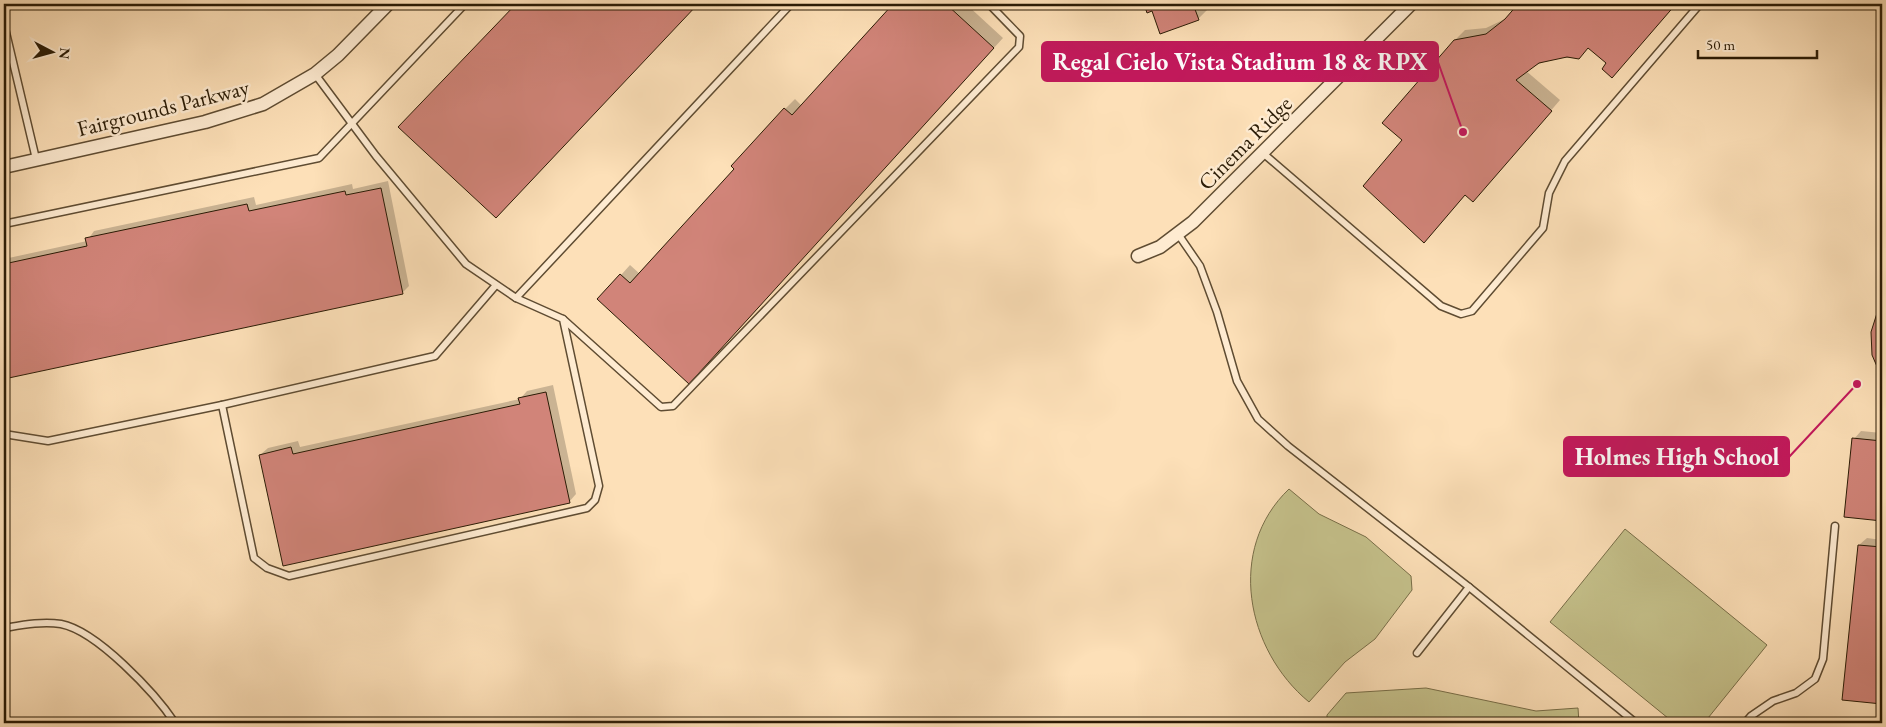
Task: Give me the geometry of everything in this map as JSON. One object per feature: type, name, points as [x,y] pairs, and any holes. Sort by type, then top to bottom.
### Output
[{"type":"street","name":"Fairgrounds Parkway","points":[[4,167],[234,115],[290,90],[315,74],[338,55],[388,4]]},
{"type":"street","name":"Cinema Ridge","points":[[1138,256],[1160,247],[1178,234],[1264,154],[1412,4]]},
{"type":"lane","points":[[4,224],[319,158],[351,122],[465,4]]},
{"type":"lane","points":[[516,298],[791,4]]},
{"type":"lane","points":[[315,74],[351,122],[466,264],[516,298],[563,319],[661,407],[673,406],[1019,47],[1020,36],[989,4]]},
{"type":"lane","points":[[1264,154],[1441,306],[1461,314],[1472,311],[1543,228],[1549,193],[1565,161],[1700,4]]},
{"type":"lane","points":[[4,24],[36,159]]},
{"type":"lane","points":[[1178,234],[1200,266],[1217,312],[1237,381],[1258,419],[1288,446],[1469,587],[1636,723]]},
{"type":"lane","points":[[4,434],[48,441],[222,405],[436,356],[496,285]]},
{"type":"lane","points":[[222,405],[254,558],[267,568],[289,576],[587,508],[595,500],[598,486],[563,319]]},
{"type":"lane","points":[[1745,723],[1751,716],[1773,702],[1796,693],[1815,679],[1823,660],[1835,526]]},
{"type":"lane","points":[[1417,653],[1469,587]]},
{"type":"lane","points":[[4,628],[35,623],[62,624],[98,642],[163,705],[175,723]]},
{"type":"shaded area","points":[[1289,489],[1319,514],[1366,537],[1411,576],[1412,590],[1375,639],[1345,662],[1309,702],[1287,680],[1270,655],[1258,628],[1252,598],[1251,569],[1257,540],[1269,513]]},
{"type":"shaded area","points":[[1625,529],[1767,645],[1704,723],[1674,723],[1550,622]]},
{"type":"shaded area","points":[[1426,688],[1536,711],[1578,708],[1579,723],[1327,723],[1327,715],[1346,693]]},
{"type":"building","points":[[516,4],[698,4],[496,218],[398,127]]},
{"type":"building","points":[[893,4],[946,4],[994,48],[689,384],[597,299],[620,274],[630,283],[734,169],[731,166],[784,108],[792,115]]},
{"type":"building","points":[[1144,4],[1193,4],[1199,20],[1160,34],[1152,11],[1147,13]]},
{"type":"building","points":[[1518,4],[1676,4],[1612,78],[1602,69],[1606,63],[1588,48],[1579,59],[1567,57],[1539,63],[1516,80],[1552,111],[1473,202],[1465,195],[1424,243],[1363,186],[1402,140],[1382,123],[1454,40],[1486,34],[1505,19]]},
{"type":"building","points":[[381,188],[403,294],[4,379],[4,264],[87,246],[85,238],[247,204],[249,211],[345,191],[346,195]]},
{"type":"building","points":[[1882,305],[1882,378],[1872,355],[1871,332],[1878,310]]},
{"type":"building","points":[[546,392],[570,503],[283,566],[259,455],[291,447],[293,454],[520,404],[518,398]]},
{"type":"building","points":[[1852,438],[1882,441],[1882,521],[1844,517]]},
{"type":"building","points":[[1858,545],[1882,547],[1882,704],[1842,700]]},
{"type":"place","name":"Regal Cielo Vista Stadium 18 & RPX","points":[[1463,132]]},
{"type":"place","name":"Holmes High School","points":[[1857,384]]}]
